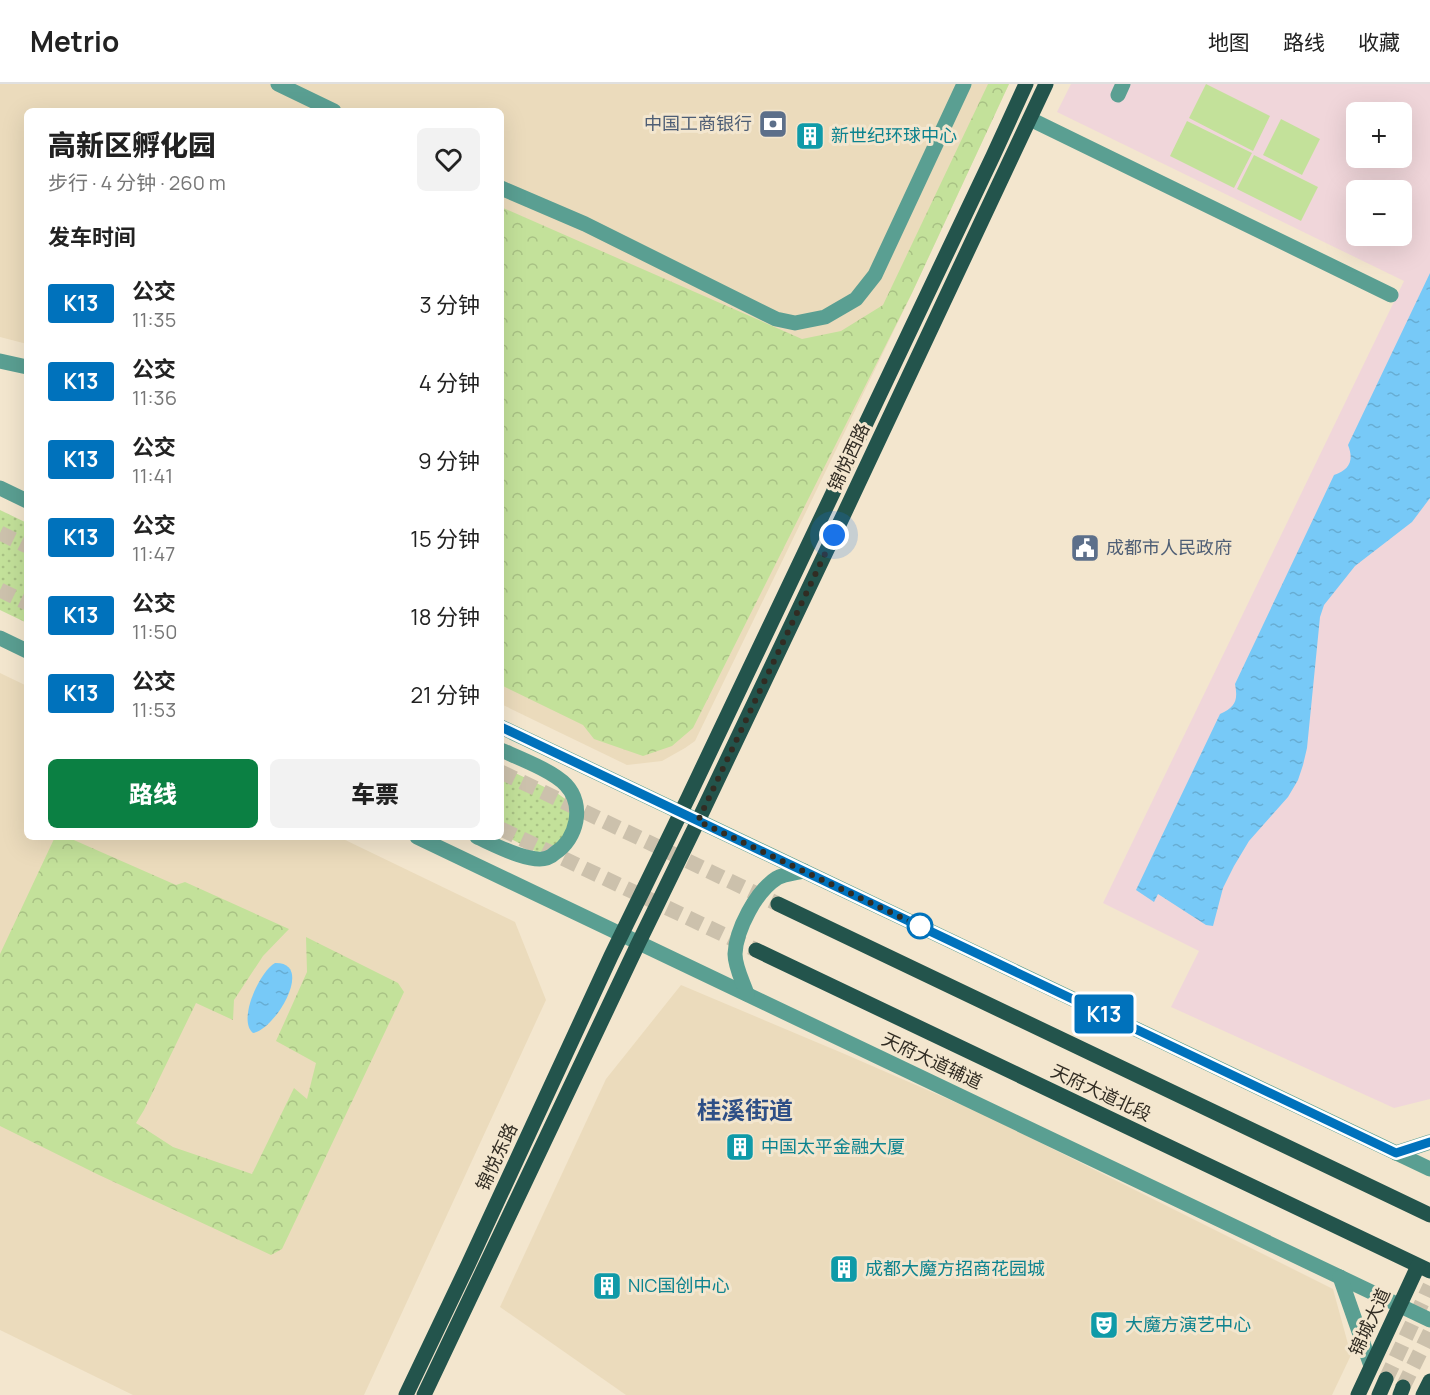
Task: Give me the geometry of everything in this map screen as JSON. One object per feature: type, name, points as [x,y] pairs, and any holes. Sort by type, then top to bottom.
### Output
[{"type":"main road","name":"锦悦西路","points":[[621,934],[1026,84]]},
{"type":"main road","name":"锦悦西路","points":[[639,942],[1046,84]]},
{"type":"main road","name":"天府大道北段","points":[[778,904],[1430,1215]]},
{"type":"main road","name":"锦悦东路","points":[[406,1395],[621,934]]},
{"type":"main road","name":"锦悦东路","points":[[424,1395],[639,942]]},
{"type":"main road","name":"天府大道北段","points":[[756,950],[1424,1269]]},
{"type":"main road","name":"锦城大道","points":[[1358,1395],[1400,1305],[1424,1269]]},
{"type":"main road","points":[[1379,1395],[1386,1379]]},
{"type":"main road","points":[[1424,1395],[1430,1381]]},
{"type":"street","points":[[278,84],[327,108]]},
{"type":"street","points":[[504,189],[585,224],[776,319],[795,323],[825,317],[856,299],[875,275],[964,84]]},
{"type":"street","points":[[1030,119],[1391,295]]},
{"type":"street","points":[[0,361],[24,366]]},
{"type":"street","points":[[0,488],[24,500]]},
{"type":"street","points":[[0,638],[24,650]]},
{"type":"street","points":[[504,728],[1430,1169]]},
{"type":"street","points":[[483,840],[509,852],[530,858],[547,859],[563,848],[578,818],[575,797],[566,784],[504,751]]},
{"type":"street","name":"天府大道辅道","points":[[423,840],[1430,1320]]},
{"type":"street","points":[[747,994],[735,955],[740,931],[750,909],[763,891],[778,878],[804,871]]},
{"type":"street","points":[[1396,1153],[1430,1142]]},
{"type":"street","points":[[1340,1276],[1371,1366]]},
{"type":"shaded area","points":[[0,84],[1009,84],[912,293],[695,741],[662,761],[627,765],[504,705],[504,108],[24,108],[24,343],[0,337]]},
{"type":"shaded area","points":[[1071,84],[1430,84],[1430,1099],[1394,1108],[1171,1007],[1199,951],[1103,903],[1404,281],[1057,112]]},
{"type":"shaded area","points":[[0,673],[24,685],[24,840],[345,840],[515,922],[546,1000],[364,1395],[133,1395],[0,1330]]},
{"type":"shaded area","points":[[681,985],[987,1116],[1333,1289],[1351,1355],[1332,1395],[626,1395],[500,1307],[606,1079]]},
{"type":"green space","points":[[988,84],[1009,84],[912,293],[693,728],[672,746],[643,756],[594,739],[583,725],[504,686],[504,208],[802,339],[841,331],[883,305]]},
{"type":"green space","points":[[1206,84],[1270,116],[1253,151],[1189,118]]},
{"type":"green space","points":[[1281,119],[1320,139],[1302,175],[1263,155]]},
{"type":"green space","points":[[1187,121],[1252,153],[1234,188],[1170,156]]},
{"type":"green space","points":[[1254,155],[1318,187],[1301,221],[1237,189]]},
{"type":"green space","points":[[0,510],[24,522],[24,622],[0,610]]},
{"type":"green space","points":[[504,767],[557,793],[568,801],[572,816],[570,831],[555,848],[537,852],[504,836]]},
{"type":"green space","points":[[54,840],[74,840],[176,885],[185,882],[289,929],[263,956],[234,1000],[233,1020],[196,1003],[136,1123],[173,1147],[252,1174],[294,1088],[307,1099],[316,1063],[276,1041],[307,972],[306,937],[398,983],[404,992],[282,1249],[271,1255],[0,1126],[0,954]]},
{"type":"water","points":[[1430,273],[1430,498],[1412,522],[1355,566],[1324,605],[1320,617],[1307,748],[1298,780],[1288,797],[1249,841],[1223,888],[1213,926],[1206,925],[1158,894],[1154,902],[1136,890],[1220,714],[1230,709],[1235,702],[1235,684],[1334,475],[1344,470],[1349,464],[1351,455],[1348,445]]},
{"type":"water","points":[[275,963],[286,966],[292,973],[292,984],[281,1009],[262,1029],[253,1033],[249,1027],[248,1018],[252,996],[263,975]]},
{"type":"tunnel","points":[[0,533],[24,545]]},
{"type":"tunnel","points":[[0,590],[24,602]]},
{"type":"tunnel","points":[[504,773],[778,904]]},
{"type":"tunnel","points":[[504,830],[756,950]]},
{"type":"tunnel","points":[[1386,1379],[1430,1286]]},
{"type":"tunnel","points":[[1403,1387],[1430,1332]]},
{"type":"bus line","name":"K13","points":[[504,728],[1396,1153],[1430,1142]]},
{"type":"place","name":"中国工商银行","points":[[773,124]]},
{"type":"place","name":"新世纪环球中心","points":[[810,136]]},
{"type":"place","name":"成都市人民政府","points":[[1085,548]]},
{"type":"place","name":"中国太平金融大厦","points":[[740,1147]]},
{"type":"place","name":"成都大魔方招商花园城","points":[[844,1269]]},
{"type":"place","name":"NIC国创中心","points":[[607,1286]]},
{"type":"place","name":"大魔方演艺中心","points":[[1104,1325]]},
{"type":"district","name":"桂溪街道","points":[[745,1111]]},
{"type":"route","points":[[834,535],[698,821],[928,930],[920,926]]}]
